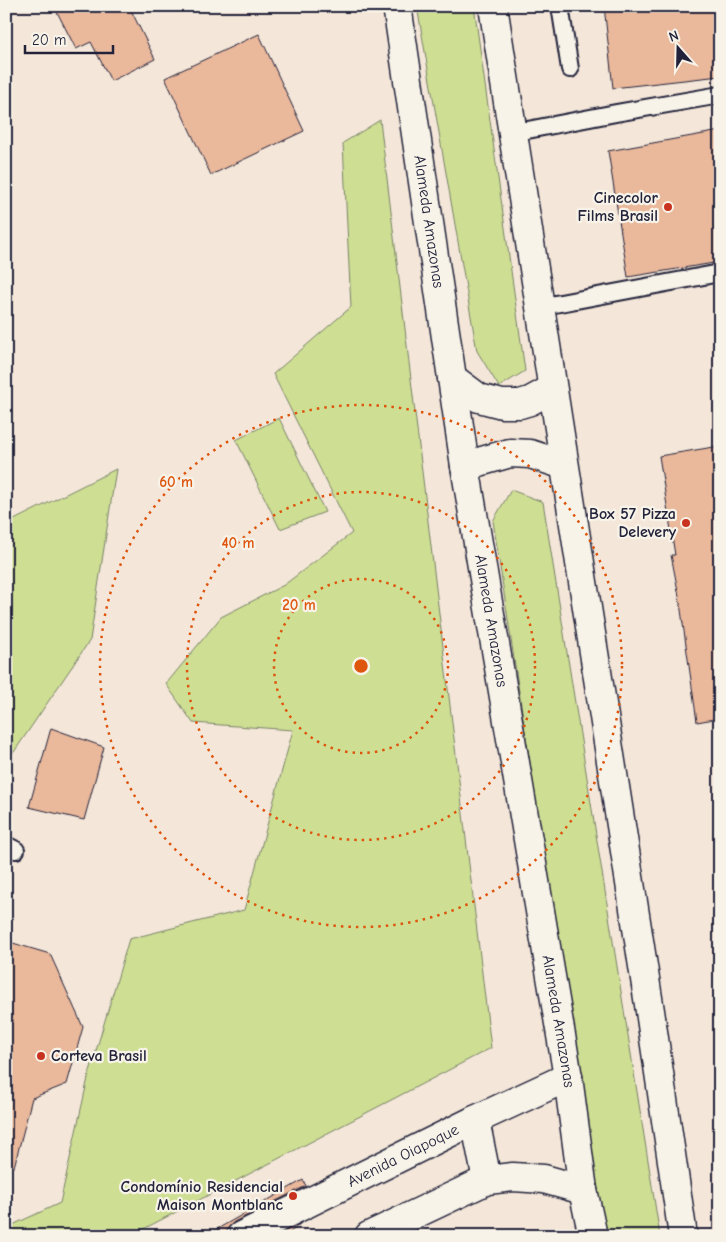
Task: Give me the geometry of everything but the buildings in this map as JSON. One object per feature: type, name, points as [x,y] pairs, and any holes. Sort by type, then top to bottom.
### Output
[{"type":"main road","name":"Alameda Amazonas","points":[[397,6],[465,466],[568,1077],[583,1190],[593,1236]]},
{"type":"main road","points":[[493,6],[649,1002],[683,1236]]},
{"type":"main road","points":[[452,378],[479,398],[502,404],[520,404],[530,401],[552,389]]},
{"type":"main road","points":[[465,466],[510,454],[530,454],[564,465]]},
{"type":"main road","name":"Avenida Oiapoque","points":[[241,1236],[476,1120],[568,1077]]},
{"type":"main road","points":[[476,1120],[488,1180]]},
{"type":"main road","points":[[369,1236],[488,1180],[513,1177],[544,1179],[583,1190]]},
{"type":"lane","points":[[560,6],[570,69]]},
{"type":"lane","points":[[512,133],[616,112],[720,95]]},
{"type":"lane","points":[[540,307],[720,273]]},
{"type":"green space","points":[[417,6],[474,6],[525,371],[499,387],[477,351]]},
{"type":"green space","points":[[380,120],[491,1048],[130,1236],[6,1236],[6,1228],[60,1203],[88,1078],[129,939],[244,910],[293,730],[193,723],[166,684],[221,617],[284,585],[352,533],[273,374],[351,307],[343,143]]},
{"type":"green space","points":[[279,418],[325,512],[280,529],[236,440]]},
{"type":"green space","points":[[116,469],[90,640],[14,752],[6,752],[6,524]]},
{"type":"green space","points":[[511,490],[543,502],[660,1236],[602,1236],[493,521]]},
{"type":"place","name":"Cinecolor Films Brasil","points":[[668,207]]},
{"type":"place","name":"Box 57 Pizza Delevery","points":[[686,523]]},
{"type":"place","name":"Corteva Brasil","points":[[41,1056]]},
{"type":"place","name":"Condomínio Residencial Maison Montblanc","points":[[293,1196]]}]
